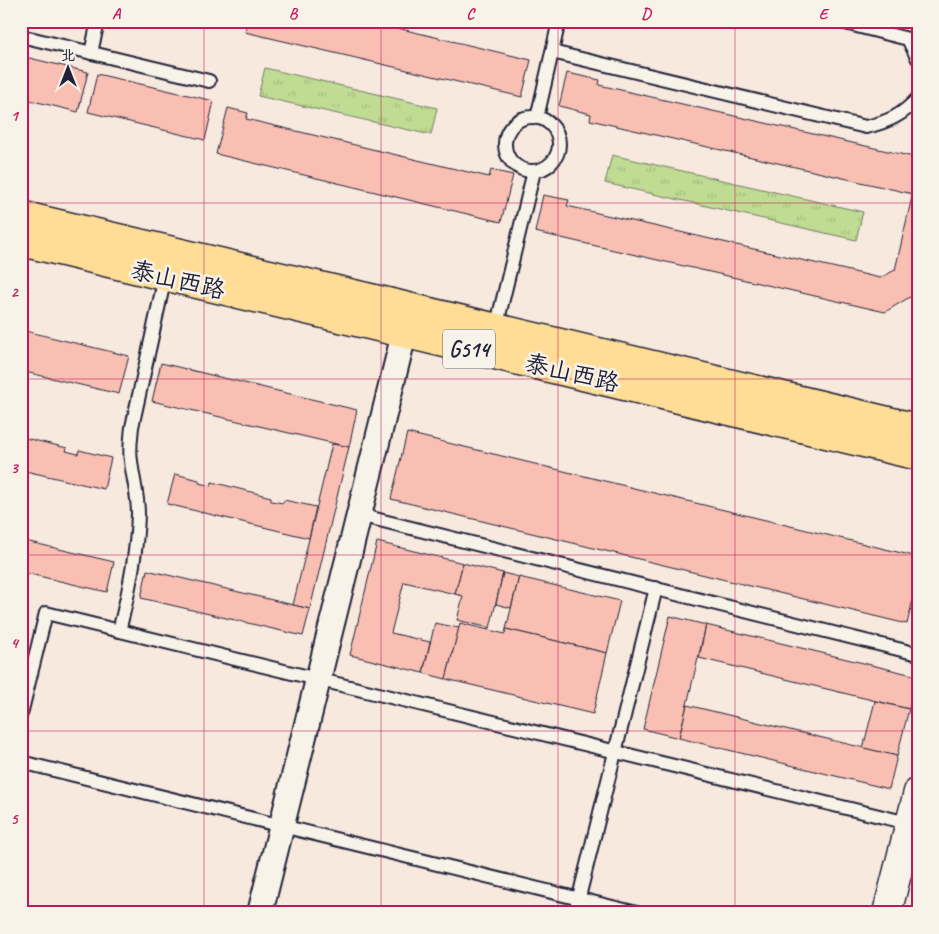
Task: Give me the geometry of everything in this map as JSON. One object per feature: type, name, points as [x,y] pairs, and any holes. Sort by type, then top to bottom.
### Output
[{"type":"highway","name":"泰山西路","points":[[21,215],[918,428]]},
{"type":"highway","name":"泰山西路","points":[[21,242],[918,456]]},
{"type":"street","points":[[260,913],[404,334]]},
{"type":"street","points":[[887,913],[914,825],[918,792]]},
{"type":"lane","points":[[91,53],[98,21]]},
{"type":"lane","points":[[537,118],[559,21]]},
{"type":"lane","points":[[836,21],[908,39],[918,59]]},
{"type":"lane","points":[[21,36],[209,81]]},
{"type":"lane","points":[[552,52],[866,127],[887,122],[909,108],[918,98]]},
{"type":"lane","points":[[528,118],[537,118],[551,125],[556,132],[559,148],[549,166],[539,170],[528,171],[518,168],[511,161],[506,151],[505,141],[508,131],[514,124],[528,118]]},
{"type":"lane","points":[[496,328],[534,171]]},
{"type":"lane","points":[[119,631],[132,580],[136,540],[137,491],[130,460],[132,427],[166,277]]},
{"type":"lane","points":[[359,515],[918,654]]},
{"type":"lane","points":[[575,913],[656,588]]},
{"type":"lane","points":[[21,714],[46,613],[914,825]]},
{"type":"lane","points":[[21,762],[638,913]]},
{"type":"green space","points":[[265,68],[437,108],[431,135],[258,96]]},
{"type":"green space","points":[[612,155],[863,212],[856,240],[605,183]]},
{"type":"building","points":[[247,21],[368,21],[531,60],[522,97],[245,32]]},
{"type":"building","points":[[21,56],[88,72],[78,112],[21,98]]},
{"type":"building","points":[[567,73],[600,80],[599,85],[918,158],[918,171],[913,194],[590,120],[591,114],[559,106]]},
{"type":"building","points":[[97,74],[214,101],[205,140],[88,112]]},
{"type":"building","points":[[228,108],[248,113],[246,119],[489,177],[491,170],[513,175],[501,222],[216,154]]},
{"type":"building","points":[[918,171],[918,292],[885,312],[535,232],[543,195],[569,200],[567,206],[880,278],[895,270]]},
{"type":"building","points":[[21,330],[129,356],[119,394],[21,371]]},
{"type":"building","points":[[161,363],[357,410],[349,447],[152,401]]},
{"type":"building","points":[[407,433],[918,557],[918,579],[907,624],[391,499]]},
{"type":"building","points":[[21,437],[67,448],[66,451],[78,454],[79,450],[111,458],[104,489],[21,470]]},
{"type":"building","points":[[332,444],[349,447],[310,609],[293,605]]},
{"type":"building","points":[[175,474],[199,480],[199,483],[211,486],[212,482],[271,497],[271,501],[283,503],[284,500],[316,507],[309,538],[167,504]]},
{"type":"building","points":[[21,540],[114,562],[107,592],[21,572]]},
{"type":"building","points":[[377,542],[463,563],[455,594],[404,582],[391,633],[430,642],[423,673],[350,655]]},
{"type":"building","points":[[463,563],[503,573],[490,628],[457,620],[463,596],[455,594]]},
{"type":"building","points":[[147,570],[310,609],[303,636],[141,598]]},
{"type":"building","points":[[503,573],[519,577],[511,608],[496,604]]},
{"type":"building","points":[[519,577],[620,601],[607,653],[506,629]]},
{"type":"building","points":[[670,616],[706,625],[679,738],[643,729]]},
{"type":"building","points":[[435,623],[459,628],[446,679],[423,673]]},
{"type":"building","points":[[460,623],[505,634],[506,629],[607,653],[593,714],[446,679]]},
{"type":"building","points":[[706,625],[917,676],[909,709],[699,658]]},
{"type":"building","points":[[875,701],[909,709],[897,756],[863,748]]},
{"type":"building","points":[[687,705],[897,756],[889,789],[679,738]]}]
